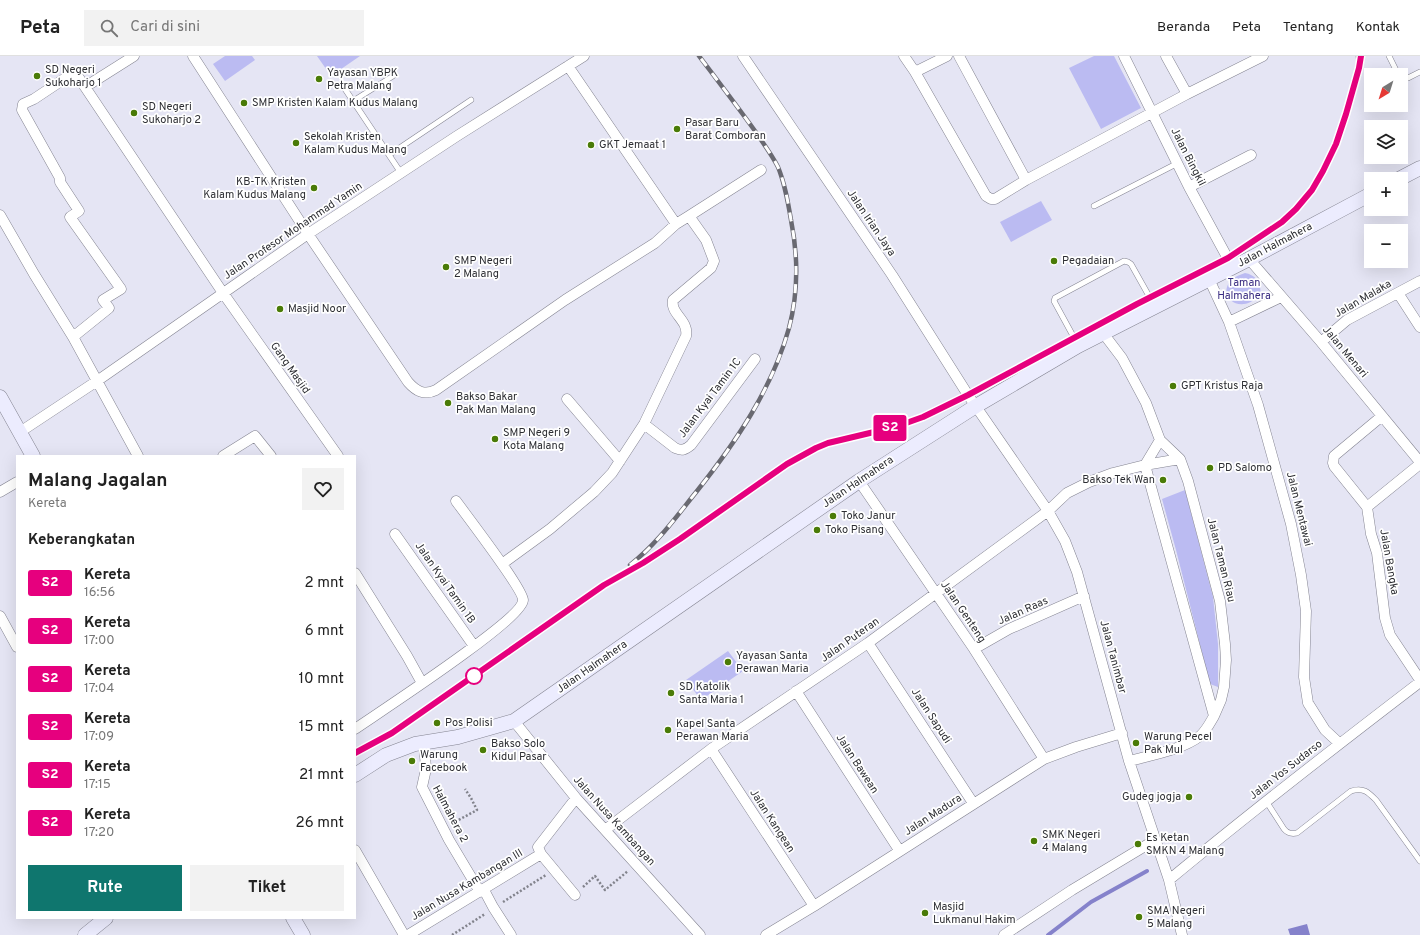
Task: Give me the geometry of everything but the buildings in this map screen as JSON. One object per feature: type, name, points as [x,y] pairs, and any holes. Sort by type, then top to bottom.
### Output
[{"type":"street","points":[[85,87],[134,56]]},
{"type":"street","points":[[193,56],[308,234],[408,382],[417,391],[427,393],[436,390],[565,300],[655,243],[676,224],[761,170]]},
{"type":"street","name":"Jalan Profesor Mohammad Yamin","points":[[20,432],[97,381],[308,234],[584,56]]},
{"type":"street","name":"Jalan Irian Jaya","points":[[743,56],[892,275],[976,406]]},
{"type":"street","points":[[904,56],[915,72],[988,198],[991,199],[995,199],[1026,180],[1152,112],[1263,56]]},
{"type":"street","points":[[915,72],[947,56]]},
{"type":"street","points":[[959,56],[1026,180]]},
{"type":"street","name":"Jalan Bingkil","points":[[1124,56],[1190,187],[1233,268]]},
{"type":"street","points":[[1166,56],[1187,94]]},
{"type":"street","points":[[568,66],[676,224]]},
{"type":"street","name":"Gang Masjid","points":[[73,337],[109,308],[103,300],[121,289],[70,217],[79,211],[60,182],[60,178],[22,110],[23,104],[34,99],[73,73],[77,75],[223,293],[337,455]]},
{"type":"street","points":[[1190,187],[1250,155]]},
{"type":"street","points":[[1408,174],[1420,168]]},
{"type":"street","name":"Jalan Halmahera","points":[[356,774],[386,756],[424,742],[458,737],[514,721],[859,481],[976,406],[1078,346],[1233,268],[1364,198]]},
{"type":"street","points":[[0,215],[73,337],[137,455]]},
{"type":"street","points":[[502,564],[550,529],[594,492],[612,473],[644,424],[686,336],[687,330],[685,324],[674,309],[672,304],[673,300],[711,268],[714,261],[706,240],[689,216]]},
{"type":"street","name":"Jalan Menari","points":[[1250,259],[1321,342],[1420,463]]},
{"type":"street","name":"Jalan Mentawai","points":[[1209,280],[1229,322],[1260,412],[1281,485],[1297,551],[1306,611],[1304,677],[1308,703],[1325,730],[1339,744]]},
{"type":"street","name":"Jalan Malaka","points":[[1321,342],[1347,320],[1420,281]]},
{"type":"street","points":[[1398,293],[1420,327]]},
{"type":"street","points":[[1229,322],[1281,297]]},
{"type":"street","name":"Jalan Taman Riau","points":[[1103,333],[1122,358],[1146,403],[1160,440],[1180,459],[1188,481],[1220,601],[1226,660],[1224,688],[1221,700],[1206,730],[1195,739],[1177,747],[1129,761]]},
{"type":"street","name":"Jalan Kyai Tamin 1C","points":[[644,424],[675,448],[685,450],[691,445],[755,359]]},
{"type":"street","points":[[0,397],[32,455]]},
{"type":"street","points":[[567,399],[620,461]]},
{"type":"street","name":"Jalan Tanimbar","points":[[976,406],[1048,511],[1065,541],[1077,572],[1084,596],[1129,761],[1169,880],[1182,935]]},
{"type":"street","points":[[1382,416],[1334,456],[1333,459],[1334,466],[1367,508],[1420,463]]},
{"type":"street","points":[[225,455],[255,436],[270,455]]},
{"type":"street","points":[[1160,440],[1145,465],[1214,716]]},
{"type":"street","points":[[1145,465],[1180,459]]},
{"type":"street","name":"Jalan Puteran","points":[[605,830],[711,749],[868,643],[1048,511],[1067,493],[1089,482],[1113,473],[1145,465]]},
{"type":"street","name":"Jalan Genteng","points":[[859,481],[974,649],[1044,759]]},
{"type":"street","points":[[0,492],[16,483]]},
{"type":"street","points":[[356,728],[474,646],[514,614],[522,605],[522,597],[502,564],[456,502]]},
{"type":"street","name":"Jalan Bangka","points":[[1367,508],[1371,534],[1377,553],[1386,618],[1390,635],[1420,681]]},
{"type":"street","name":"Jalan Kyai Tamin 1B","points":[[395,534],[474,646]]},
{"type":"street","points":[[356,575],[422,682]]},
{"type":"street","name":"Jalan Raas","points":[[974,649],[1009,629],[1084,596]]},
{"type":"street","points":[[0,616],[16,645]]},
{"type":"street","name":"Jalan Sapudi","points":[[868,643],[973,803]]},
{"type":"street","name":"Jalan Yos Sudarso","points":[[1169,880],[1230,829],[1420,681]]},
{"type":"street","name":"Jalan Bawean","points":[[796,691],[899,850]]},
{"type":"street","name":"Jalan Nusa Kambangan","points":[[514,721],[576,798],[700,935]]},
{"type":"street","name":"Jalan Madura","points":[[766,935],[1044,759],[1076,747],[1122,733]]},
{"type":"street","name":"Halmahera 2","points":[[424,742],[426,769],[422,787],[437,818],[482,891],[512,935]]},
{"type":"street","name":"Jalan Kangean","points":[[711,749],[814,906]]},
{"type":"street","name":"Jalan Nusa Kambangan III","points":[[408,935],[482,891],[540,854],[538,849],[539,844],[576,798]]},
{"type":"street","points":[[1004,935],[1072,890],[1155,840]]},
{"type":"street","points":[[356,852],[404,935]]},
{"type":"street","points":[[540,854],[575,894]]},
{"type":"street","points":[[85,935],[105,919]]},
{"type":"street","points":[[294,919],[303,935]]},
{"type":"lane","points":[[1389,56],[1395,68]]},
{"type":"lane","points":[[1408,78],[1420,72]]},
{"type":"lane","points":[[353,101],[393,76]]},
{"type":"lane","points":[[343,86],[401,173]]},
{"type":"lane","points":[[389,155],[472,100]]},
{"type":"lane","points":[[1094,206],[1178,163]]},
{"type":"lane","points":[[1078,346],[1054,301],[1055,298],[1124,261],[1130,264],[1155,306]]},
{"type":"lane","points":[[1266,801],[1284,829],[1287,832],[1294,834],[1351,792],[1358,789],[1364,790],[1376,800],[1420,862]]},
{"type":"path","points":[[437,818],[446,813],[453,823],[477,810],[465,789]]},
{"type":"path","points":[[575,894],[595,876],[605,890],[636,864]]},
{"type":"green space","points":[[225,56],[252,56],[255,60],[225,81],[213,64]]},
{"type":"green space","points":[[317,56],[360,56],[331,76]]},
{"type":"green space","points":[[1094,56],[1114,56],[1141,108],[1101,129],[1069,68]]},
{"type":"green space","points":[[1041,201],[1052,220],[1011,242],[1000,222]]},
{"type":"green space","name":"Taman Halmahera","points":[[1245,273],[1257,280],[1260,286],[1260,294],[1251,302],[1242,304],[1235,303],[1229,298],[1227,292],[1228,285],[1234,278]]},
{"type":"green space","points":[[1185,490],[1213,597],[1218,644],[1218,687],[1210,684],[1162,499]]},
{"type":"green space","points":[[728,651],[743,671],[701,700],[686,680]]},
{"type":"shaded area","points":[[1307,924],[1310,935],[1290,935],[1288,929]]},
{"type":"waterway","points":[[1048,935],[1091,902],[1147,871]]},
{"type":"railway","points":[[630,565],[658,539],[674,520],[739,434],[763,393],[782,351],[789,328],[794,302],[796,274],[795,247],[786,193],[778,167],[755,131],[699,56]]},
{"type":"railway","points":[[604,585],[643,563],[680,539],[787,464],[816,447],[895,427],[923,417],[968,395],[1150,297],[1228,258],[1282,222],[1297,209],[1312,190],[1336,144],[1359,68],[1358,56]]},
{"type":"railway","points":[[356,752],[392,733],[608,582]]},
{"type":"train","name":"S2","points":[[356,752],[392,733],[604,585],[643,563],[680,539],[787,464],[828,443],[895,427],[923,417],[968,395],[1137,304],[1228,258],[1282,222],[1296,209],[1312,190],[1336,144],[1346,114],[1361,56]]},
{"type":"place","name":"SD Negeri Sukoharjo 1","points":[[37,76]]},
{"type":"place","name":"Yayasan YBPK Petra Malang","points":[[319,79]]},
{"type":"place","name":"SMP Kristen Kalam Kudus Malang","points":[[244,103]]},
{"type":"place","name":"SD Negeri Sukoharjo 2","points":[[134,113]]},
{"type":"place","name":"Pasar Baru Barat Comboran","points":[[677,129]]},
{"type":"place","name":"Sekolah Kristen Kalam Kudus Malang","points":[[296,143]]},
{"type":"place","name":"GKT Jemaat 1","points":[[591,145]]},
{"type":"place","name":"KB-TK Kristen Kalam Kudus Malang","points":[[314,188]]},
{"type":"place","name":"Pegadaian","points":[[1054,261]]},
{"type":"place","name":"SMP Negeri 2 Malang","points":[[446,267]]},
{"type":"place","name":"Masjid Noor","points":[[280,309]]},
{"type":"place","name":"GPT Kristus Raja","points":[[1173,386]]},
{"type":"place","name":"Bakso Bakar Pak Man Malang","points":[[448,403]]},
{"type":"place","name":"SMP Negeri 9 Kota Malang","points":[[495,439]]},
{"type":"place","name":"PD Salomo","points":[[1210,468]]},
{"type":"place","name":"Bakso Tek Wan","points":[[1163,480]]},
{"type":"place","name":"Toko Janur","points":[[833,516]]},
{"type":"place","name":"Toko Pisang","points":[[817,530]]},
{"type":"place","name":"Yayasan Santa Perawan Maria","points":[[728,662]]},
{"type":"place","name":"SD Katolik Santa Maria 1","points":[[671,693]]},
{"type":"place","name":"Pos Polisi","points":[[437,723]]},
{"type":"place","name":"Kapel Santa Perawan Maria","points":[[668,730]]},
{"type":"place","name":"Warung Pecel Pak Mul","points":[[1136,743]]},
{"type":"place","name":"Bakso Solo Kidul Pasar","points":[[483,750]]},
{"type":"place","name":"Warung Facebook","points":[[412,761]]},
{"type":"place","name":"Gudeg jogja","points":[[1189,797]]},
{"type":"place","name":"SMK Negeri 4 Malang","points":[[1034,841]]},
{"type":"place","name":"Es Ketan SMKN 4 Malang","points":[[1138,844]]},
{"type":"place","name":"Masjid Lukmanul Hakim","points":[[925,913]]},
{"type":"place","name":"SMA Negeri 5 Malang","points":[[1139,917]]}]
